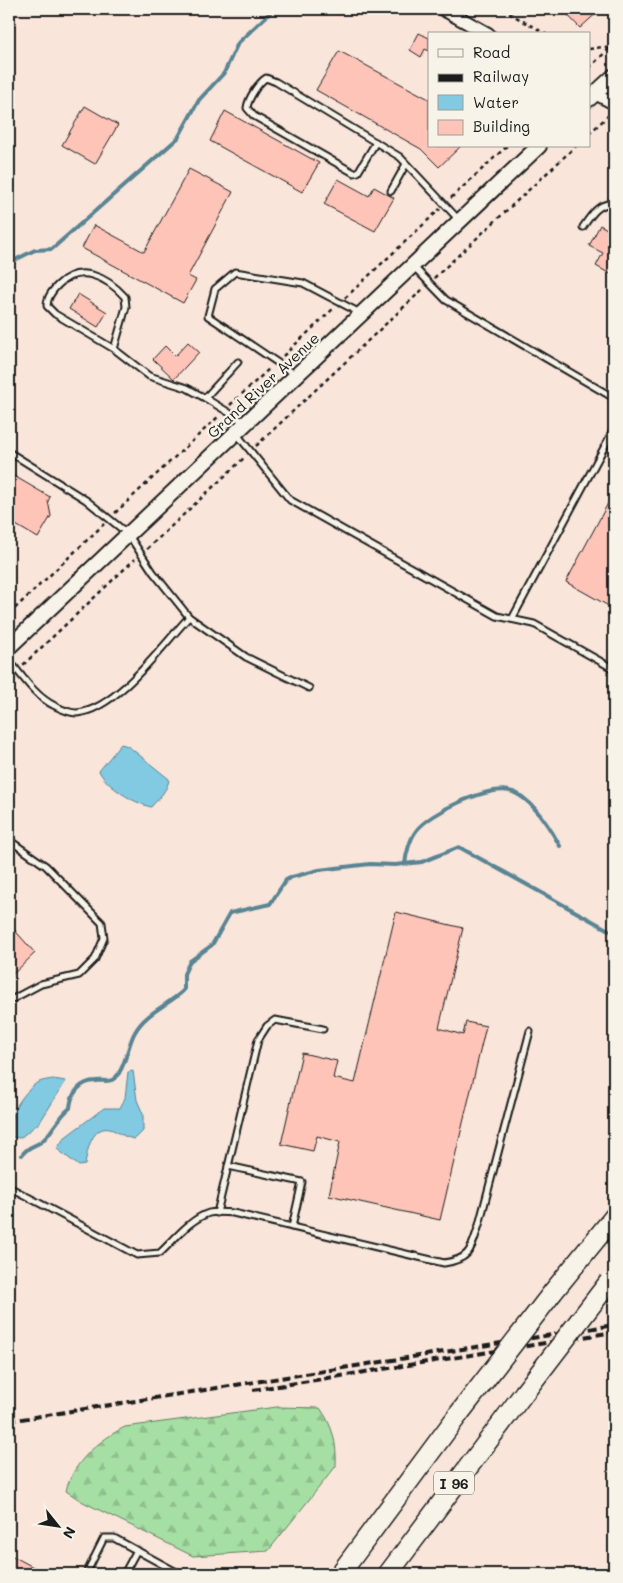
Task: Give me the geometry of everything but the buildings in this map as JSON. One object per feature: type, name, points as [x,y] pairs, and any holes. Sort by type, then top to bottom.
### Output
[{"type":"highway","name":"I 96","points":[[340,1574],[552,1292],[614,1217]]},
{"type":"highway","name":"I 96","points":[[388,1574],[612,1278]]},
{"type":"main road","points":[[591,94],[614,76]]},
{"type":"main road","name":"Grand River Avenue","points":[[9,647],[537,148]]},
{"type":"street","points":[[443,9],[461,15],[485,32]]},
{"type":"street","points":[[591,94],[614,104]]},
{"type":"lane","points":[[376,142],[358,172],[354,173],[254,116],[247,108],[248,103],[261,81],[266,78],[271,80],[376,142],[400,157],[460,221]]},
{"type":"lane","points":[[391,191],[406,164]]},
{"type":"lane","points":[[583,227],[596,210],[607,203],[614,204]]},
{"type":"lane","points":[[413,266],[446,300],[614,398]]},
{"type":"lane","points":[[297,375],[208,316],[215,289],[235,272],[257,274],[303,283],[362,314]]},
{"type":"lane","points":[[114,349],[126,307],[125,297],[100,277],[87,273],[77,274],[59,284],[50,295],[47,306],[50,310],[114,349],[149,376],[187,388],[226,410],[241,428],[251,451],[290,500],[497,616],[534,624],[614,669]]},
{"type":"lane","points":[[206,398],[238,362]]},
{"type":"lane","points":[[512,619],[614,429]]},
{"type":"lane","points":[[9,452],[86,500],[128,534],[189,617],[246,657],[308,688]]},
{"type":"lane","points":[[9,660],[33,689],[54,706],[75,713],[95,708],[120,692],[189,617]]},
{"type":"lane","points":[[9,840],[46,866],[102,923],[104,938],[96,959],[79,975],[41,984],[9,1001]]},
{"type":"lane","points":[[217,1213],[258,1040],[267,1026],[275,1020],[322,1029]]},
{"type":"lane","points":[[9,1187],[137,1255],[160,1253],[198,1218],[210,1212],[233,1213],[444,1262],[458,1261],[469,1254],[479,1225],[530,1031]]},
{"type":"lane","points":[[228,1166],[302,1182],[292,1227]]},
{"type":"lane","points":[[86,1574],[104,1538],[114,1538],[180,1574]]},
{"type":"lane","points":[[124,1574],[137,1550]]},
{"type":"path","points":[[502,9],[542,32]]},
{"type":"path","points":[[590,67],[614,44]]},
{"type":"path","points":[[590,49],[611,48],[614,50]]},
{"type":"path","points":[[590,132],[614,110]]},
{"type":"path","points":[[9,614],[504,148]]},
{"type":"path","points":[[17,670],[574,148]]},
{"type":"green space","points":[[277,1407],[320,1408],[333,1435],[336,1450],[336,1466],[268,1551],[193,1556],[83,1502],[66,1491],[69,1480],[88,1453],[106,1438],[125,1427]]},
{"type":"water","points":[[121,744],[128,746],[169,779],[165,791],[151,807],[122,794],[108,783],[99,771]]},
{"type":"water","points":[[133,1071],[137,1100],[143,1114],[143,1131],[135,1139],[126,1137],[113,1130],[100,1130],[95,1134],[89,1146],[85,1165],[79,1166],[57,1149],[64,1138],[104,1108],[120,1108],[125,1098],[128,1072]]},
{"type":"water","points":[[53,1079],[66,1081],[40,1122],[20,1138],[11,1137],[10,1123],[19,1102],[36,1084]]},
{"type":"waterway","points":[[9,263],[35,250],[52,249],[178,138],[199,100],[224,73],[238,43],[274,9]]},
{"type":"waterway","points":[[405,864],[412,838],[423,824],[461,801],[503,790],[513,792],[534,807],[560,846]]},
{"type":"waterway","points":[[22,1155],[26,1150],[41,1142],[48,1135],[70,1108],[72,1097],[81,1086],[91,1082],[110,1081],[116,1077],[123,1066],[135,1032],[145,1019],[184,990],[184,974],[190,961],[212,945],[230,913],[270,904],[286,880],[292,877],[319,870],[370,864],[395,865],[422,862],[459,847],[614,933]]},
{"type":"railway","points":[[9,1421],[614,1325]]},
{"type":"railway","points":[[253,1390],[614,1332]]}]
